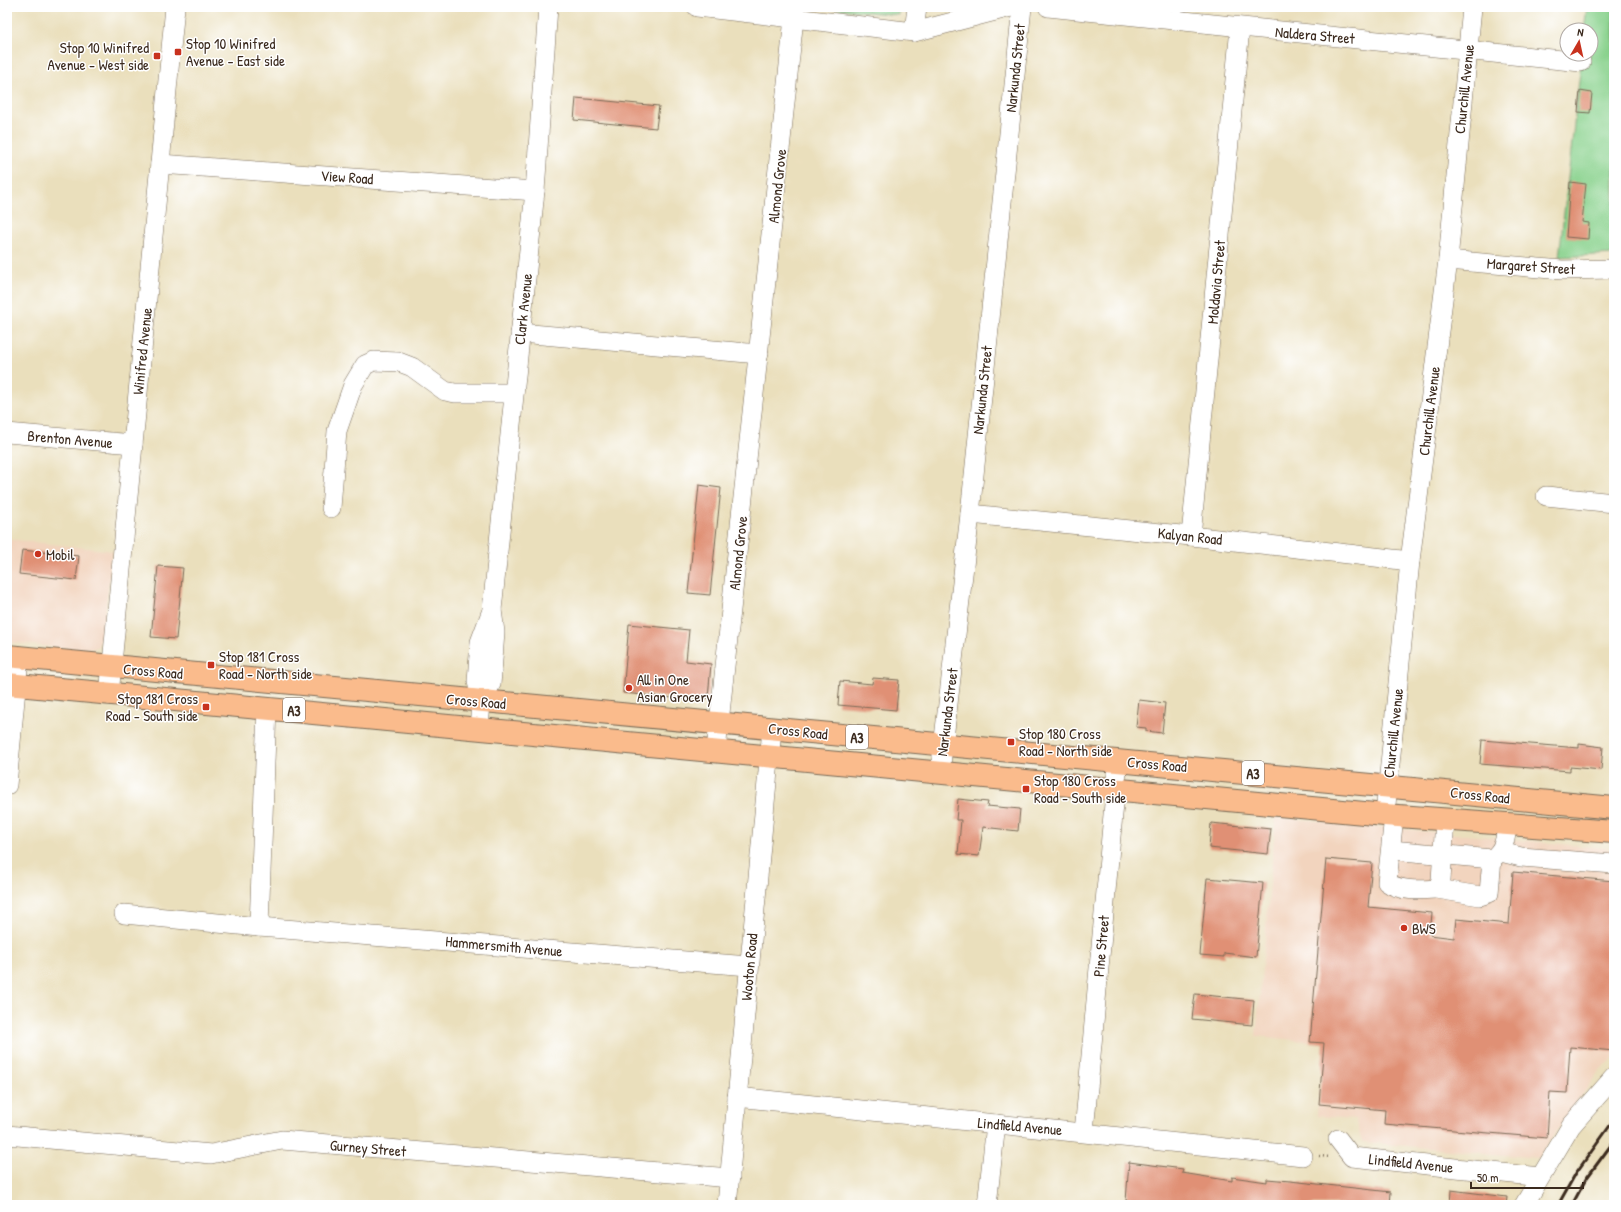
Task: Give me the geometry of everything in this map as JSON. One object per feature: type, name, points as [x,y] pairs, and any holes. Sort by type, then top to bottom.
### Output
[{"type":"highway","name":"Cross Road","points":[[13,657],[481,702],[719,723],[943,746],[1118,760],[1614,808]]},
{"type":"highway","name":"Cross Road","points":[[12,685],[109,695],[267,708],[1389,816],[1614,832]]},
{"type":"street","name":"Winifred Avenue","points":[[109,695],[175,7]]},
{"type":"street","name":"Clark Avenue","points":[[479,729],[481,702],[477,682],[480,642],[492,610],[535,191],[548,7]]},
{"type":"street","points":[[697,7],[914,32],[1011,7]]},
{"type":"street","points":[[914,32],[916,7]]},
{"type":"street","name":"Narkunda Street","points":[[940,773],[970,514],[1022,7]]},
{"type":"street","name":"Naldera Street","points":[[1048,7],[1240,28],[1559,60]]},
{"type":"street","name":"Churchill Avenue","points":[[1438,889],[1394,887],[1387,882],[1391,850],[1388,786],[1410,561],[1448,260],[1472,7]]},
{"type":"street","name":"Almond Grove","points":[[716,752],[794,18]]},
{"type":"street","name":"Moldavia Street","points":[[1191,536],[1240,28]]},
{"type":"street","name":"View Road","points":[[160,164],[535,191]]},
{"type":"street","name":"Margaret Street","points":[[1448,260],[1562,270],[1614,269]]},
{"type":"street","points":[[520,333],[759,354]]},
{"type":"street","points":[[331,508],[337,431],[353,385],[365,365],[374,361],[399,362],[412,367],[446,391],[455,393],[514,393]]},
{"type":"street","name":"Brenton Avenue","points":[[7,434],[133,444]]},
{"type":"street","points":[[1546,496],[1614,503]]},
{"type":"street","name":"Kalyan Road","points":[[970,514],[1191,536],[1410,561]]},
{"type":"street","points":[[7,785],[13,657]]},
{"type":"street","points":[[259,927],[267,708]]},
{"type":"street","name":"Wooton Road","points":[[727,1205],[772,729]]},
{"type":"street","name":"Pine Street","points":[[1084,1132],[1118,760]]},
{"type":"street","points":[[1444,820],[1441,880],[1438,889],[1480,896],[1489,893],[1497,856],[1506,835],[1507,824]]},
{"type":"street","points":[[1391,850],[1442,855],[1521,857],[1614,864]]},
{"type":"street","name":"Hammersmith Avenue","points":[[124,914],[259,927],[749,966]]},
{"type":"street","points":[[1524,1205],[1571,1126],[1614,1077]]},
{"type":"street","name":"Lindfield Avenue","points":[[737,1097],[1303,1156]]},
{"type":"street","points":[[987,1205],[996,1124]]},
{"type":"street","name":"Gurney Street","points":[[7,1135],[211,1154],[282,1140],[730,1178]]},
{"type":"street","name":"Lindfield Avenue","points":[[1338,1140],[1352,1157],[1540,1177]]},
{"type":"path","points":[[1303,1156],[1352,1157]]},
{"type":"shaded area","points":[[7,539],[113,551],[102,637],[97,647],[87,651],[7,642]]},
{"type":"shaded area","points":[[1276,817],[1614,849],[1614,1057],[1599,1071],[1538,1158],[1362,1142],[1355,1119],[1317,1116],[1324,1043],[1256,1036]]},
{"type":"green space","points":[[817,7],[899,7],[899,15]]},
{"type":"green space","points":[[1587,7],[1614,7],[1614,254],[1559,257],[1581,62],[1599,62],[1599,22],[1585,22]]},
{"type":"building","points":[[1580,91],[1592,93],[1590,113],[1578,112]]},
{"type":"building","points":[[576,98],[659,106],[656,128],[574,120]]},
{"type":"building","points":[[1570,182],[1586,184],[1582,222],[1589,223],[1588,239],[1566,237]]},
{"type":"building","points":[[699,485],[721,488],[710,595],[688,593]]},
{"type":"building","points":[[22,550],[79,556],[76,580],[19,574]]},
{"type":"building","points":[[158,566],[183,568],[176,639],[151,637]]},
{"type":"building","points":[[629,624],[689,630],[686,661],[711,664],[708,698],[703,701],[623,693]]},
{"type":"building","points":[[873,678],[899,680],[896,710],[838,705],[840,681],[872,684]]},
{"type":"building","points":[[1139,700],[1165,703],[1162,733],[1146,731],[1146,728],[1136,727]]},
{"type":"building","points":[[1482,740],[1579,748],[1579,744],[1603,747],[1601,770],[1570,767],[1570,771],[1480,764]]},
{"type":"building","points":[[958,799],[988,802],[987,806],[1020,809],[1018,831],[983,827],[979,856],[958,854],[961,820],[956,820]]},
{"type":"building","points":[[1211,823],[1271,829],[1268,854],[1209,848]]},
{"type":"building","points":[[1326,859],[1372,863],[1368,907],[1432,913],[1430,935],[1454,938],[1456,919],[1509,924],[1513,872],[1614,881],[1614,1051],[1570,1047],[1567,1093],[1550,1092],[1547,1138],[1384,1124],[1385,1110],[1319,1104],[1324,1043],[1310,1042]]},
{"type":"building","points":[[1207,878],[1263,883],[1256,957],[1224,953],[1224,957],[1200,955]]},
{"type":"building","points":[[1195,994],[1254,1000],[1252,1025],[1192,1019]]},
{"type":"building","points":[[1129,1162],[1183,1169],[1182,1173],[1232,1181],[1232,1177],[1267,1182],[1267,1179],[1391,1192],[1390,1205],[1128,1205],[1129,1201],[1126,1201]]},
{"type":"building","points":[[1451,1190],[1507,1197],[1506,1205],[1450,1205]]},
{"type":"railway","points":[[1558,1205],[1576,1173],[1614,1120]]},
{"type":"railway","points":[[1572,1205],[1586,1179],[1614,1141]]},
{"type":"place","name":"Stop 10 Winifred Avenue - East side","points":[[178,52]]},
{"type":"place","name":"Stop 10 Winifred Avenue - West side","points":[[157,56]]},
{"type":"place","name":"Mobil","points":[[38,554]]},
{"type":"place","name":"Stop 181 Cross Road - North side","points":[[211,665]]},
{"type":"place","name":"All in One Asian Grocery","points":[[629,688]]},
{"type":"place","name":"Stop 181 Cross Road - South side","points":[[206,707]]},
{"type":"place","name":"Stop 180 Cross Road - North side","points":[[1011,742]]},
{"type":"place","name":"Stop 180 Cross Road - South side","points":[[1026,789]]},
{"type":"place","name":"BWS","points":[[1404,928]]}]
